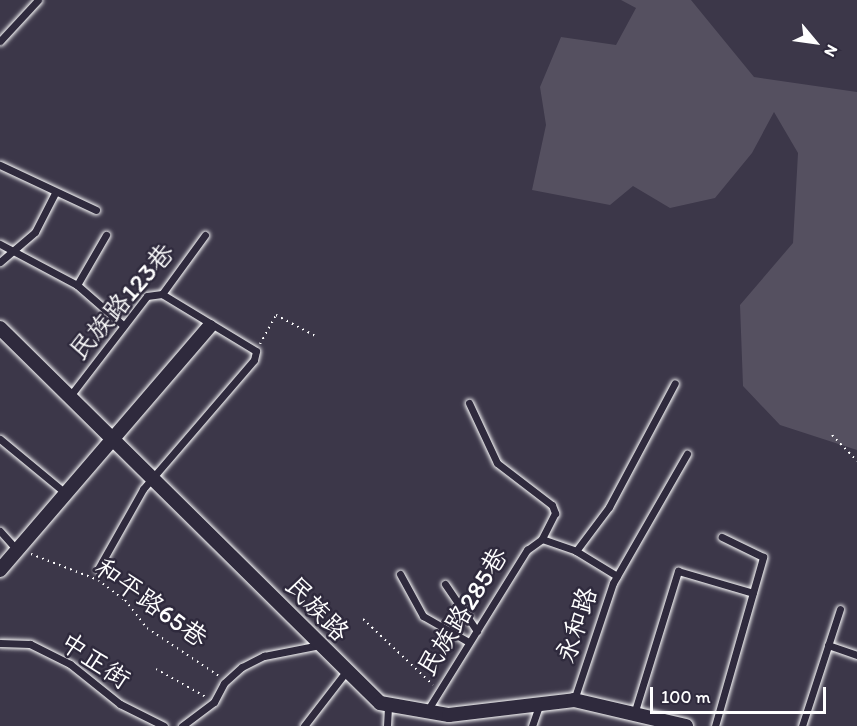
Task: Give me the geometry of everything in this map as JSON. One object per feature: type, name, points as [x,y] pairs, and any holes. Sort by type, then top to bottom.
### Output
[{"type":"street","points":[[0,570],[110,438],[210,327]]},
{"type":"street","name":"民族路","points":[[0,328],[155,480],[320,645],[345,673],[388,705],[426,712],[448,721],[540,703],[574,700],[686,726]]},
{"type":"lane","points":[[0,41],[38,0]]},
{"type":"lane","points":[[0,165],[55,193],[96,210]]},
{"type":"lane","points":[[0,261],[34,232],[55,193]]},
{"type":"lane","points":[[77,285],[106,236]]},
{"type":"lane","name":"民族路123巷","points":[[70,396],[147,296],[162,294],[205,236]]},
{"type":"lane","points":[[0,244],[77,285],[124,326]]},
{"type":"lane","points":[[98,569],[143,489],[155,480],[254,360],[255,351],[210,327],[162,294]]},
{"type":"lane","points":[[576,551],[609,507],[675,383]]},
{"type":"lane","points":[[469,403],[497,463],[552,505],[555,513],[542,539]]},
{"type":"lane","points":[[0,439],[64,492]]},
{"type":"lane","points":[[617,576],[687,454]]},
{"type":"lane","points":[[0,531],[16,549]]},
{"type":"lane","points":[[715,726],[763,557],[722,537]]},
{"type":"lane","name":"永和路","points":[[542,539],[576,551],[617,576],[574,700]]},
{"type":"lane","name":"民族路285巷","points":[[426,712],[467,641],[477,631],[527,550],[542,539]]},
{"type":"lane","points":[[634,714],[678,570],[753,593]]},
{"type":"lane","points":[[400,574],[423,616],[467,641]]},
{"type":"lane","points":[[445,584],[477,631]]},
{"type":"lane","points":[[802,726],[840,609]]},
{"type":"lane","name":"中正街","points":[[0,643],[30,645],[70,664],[120,704],[164,726]]},
{"type":"lane","points":[[182,726],[214,702],[224,683],[264,656],[320,645]]},
{"type":"lane","points":[[828,645],[857,655]]},
{"type":"lane","points":[[304,726],[345,673]]},
{"type":"lane","points":[[532,726],[540,703]]},
{"type":"lane","points":[[387,726],[388,705]]},
{"type":"path","points":[[255,351],[276,315],[317,337]]},
{"type":"path","points":[[832,435],[857,461]]},
{"type":"path","name":"和平路65巷","points":[[16,549],[98,580],[125,600],[147,628],[214,669],[224,683]]},
{"type":"path","points":[[363,619],[438,690]]},
{"type":"path","points":[[156,669],[214,702]]},
{"type":"shaded area","points":[[621,0],[691,0],[754,77],[857,92],[857,450],[780,425],[743,386],[740,305],[793,243],[798,153],[774,112],[752,153],[715,198],[670,208],[633,186],[610,205],[532,190],[546,125],[540,87],[561,37],[616,45],[636,8]]}]
